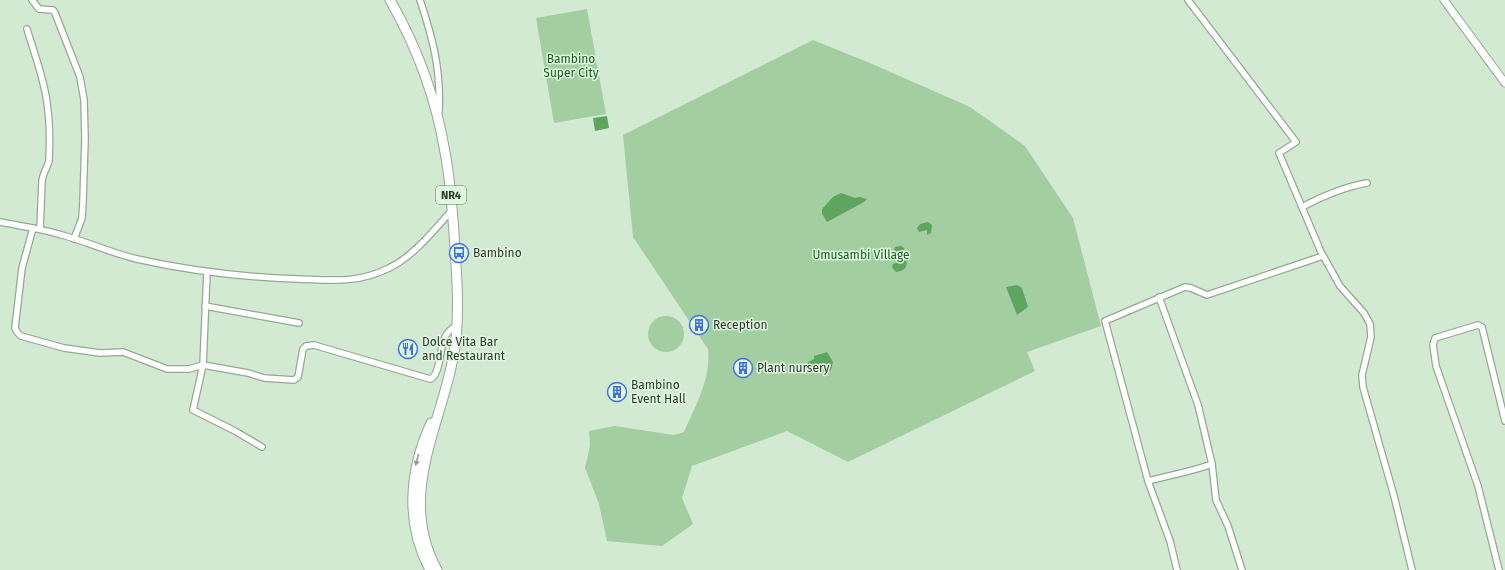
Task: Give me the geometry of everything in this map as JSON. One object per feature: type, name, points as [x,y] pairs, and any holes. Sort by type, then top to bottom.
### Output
[{"type":"highway","name":"NR4","points":[[390,0],[403,23],[427,82],[445,152],[453,209],[457,277],[457,325],[453,361],[424,467],[420,495],[422,530],[431,558],[437,570]]},
{"type":"highway","name":"NR4","points":[[430,570],[419,547],[414,528],[412,490],[420,452],[442,398]]},
{"type":"street","points":[[32,0],[39,9],[53,10],[55,13],[83,87],[85,139],[84,186],[82,218],[74,239]]},
{"type":"street","points":[[420,0],[437,60],[440,91],[438,120]]},
{"type":"street","points":[[1188,0],[1296,142],[1279,152],[1323,256],[1340,286],[1364,313],[1370,324],[1371,337],[1362,375],[1362,387],[1394,496],[1412,570]]},
{"type":"street","points":[[1444,0],[1505,83]]},
{"type":"street","points":[[27,29],[41,75],[49,117],[49,161],[48,168],[43,174],[42,181],[40,229]]},
{"type":"street","points":[[1302,207],[1318,198],[1348,186],[1367,183]]},
{"type":"street","points":[[0,222],[40,229],[136,259],[207,272],[288,279],[346,281],[360,279],[391,268],[406,258],[453,209]]},
{"type":"street","points":[[33,228],[22,268],[14,322],[16,332],[21,336],[64,348],[100,353],[123,352],[167,369],[189,369],[203,365],[248,373],[264,378],[296,380],[298,377],[303,349],[304,347],[310,345],[433,379],[438,371],[444,339],[450,329],[457,325]]},
{"type":"street","points":[[1177,570],[1170,541],[1148,481],[1105,320],[1159,297],[1188,287],[1207,295],[1323,256]]},
{"type":"street","points":[[207,272],[203,365],[193,410],[235,431],[262,447]]},
{"type":"street","points":[[1159,297],[1198,405],[1212,464],[1216,500],[1228,526],[1242,570]]},
{"type":"street","points":[[205,306],[299,323]]},
{"type":"street","points":[[1500,570],[1478,486],[1436,366],[1433,345],[1435,338],[1478,325],[1482,327],[1505,421]]},
{"type":"street","points":[[1148,481],[1173,474],[1193,471],[1212,464]]},
{"type":"green space","name":"Bambino Super City","points":[[587,9],[606,114],[554,123],[536,18]]},
{"type":"green space","name":"Umusambi Village","points":[[813,40],[870,63],[970,107],[1025,146],[1073,218],[1101,326],[1027,352],[1035,371],[848,462],[787,431],[692,466],[682,498],[693,524],[662,546],[607,541],[599,504],[585,468],[590,446],[589,431],[615,426],[674,435],[684,432],[702,392],[708,360],[708,349],[633,237],[623,135]]},
{"type":"green space","points":[[666,316],[676,319],[681,324],[684,334],[681,344],[676,349],[666,352],[656,349],[651,344],[648,334],[651,324],[656,319]]},
{"type":"shaded area","points":[[607,116],[609,128],[595,131],[593,118]]},
{"type":"shaded area","points":[[841,193],[855,198],[860,197],[867,199],[827,222],[822,214],[822,209],[833,197]]},
{"type":"shaded area","points":[[928,222],[932,225],[931,233],[927,235],[927,230],[919,232],[917,228],[920,224]]},
{"type":"shaded area","points":[[901,246],[904,248],[907,263],[905,269],[896,272],[892,267],[893,264],[898,262],[893,255],[895,247]]},
{"type":"shaded area","points":[[1017,285],[1022,288],[1028,307],[1017,315],[1006,287]]},
{"type":"shaded area","points":[[827,352],[833,362],[831,370],[826,372],[819,368],[808,370],[807,363],[814,359],[814,356]]},
{"type":"place","name":"Bambino","points":[[459,253]]},
{"type":"place","name":"Reception","points":[[699,325]]},
{"type":"place","name":"Dolce Vita Bar and Restaurant","points":[[408,349]]},
{"type":"place","name":"Plant nursery","points":[[743,368]]},
{"type":"place","name":"Bambino Event Hall","points":[[617,392]]}]
